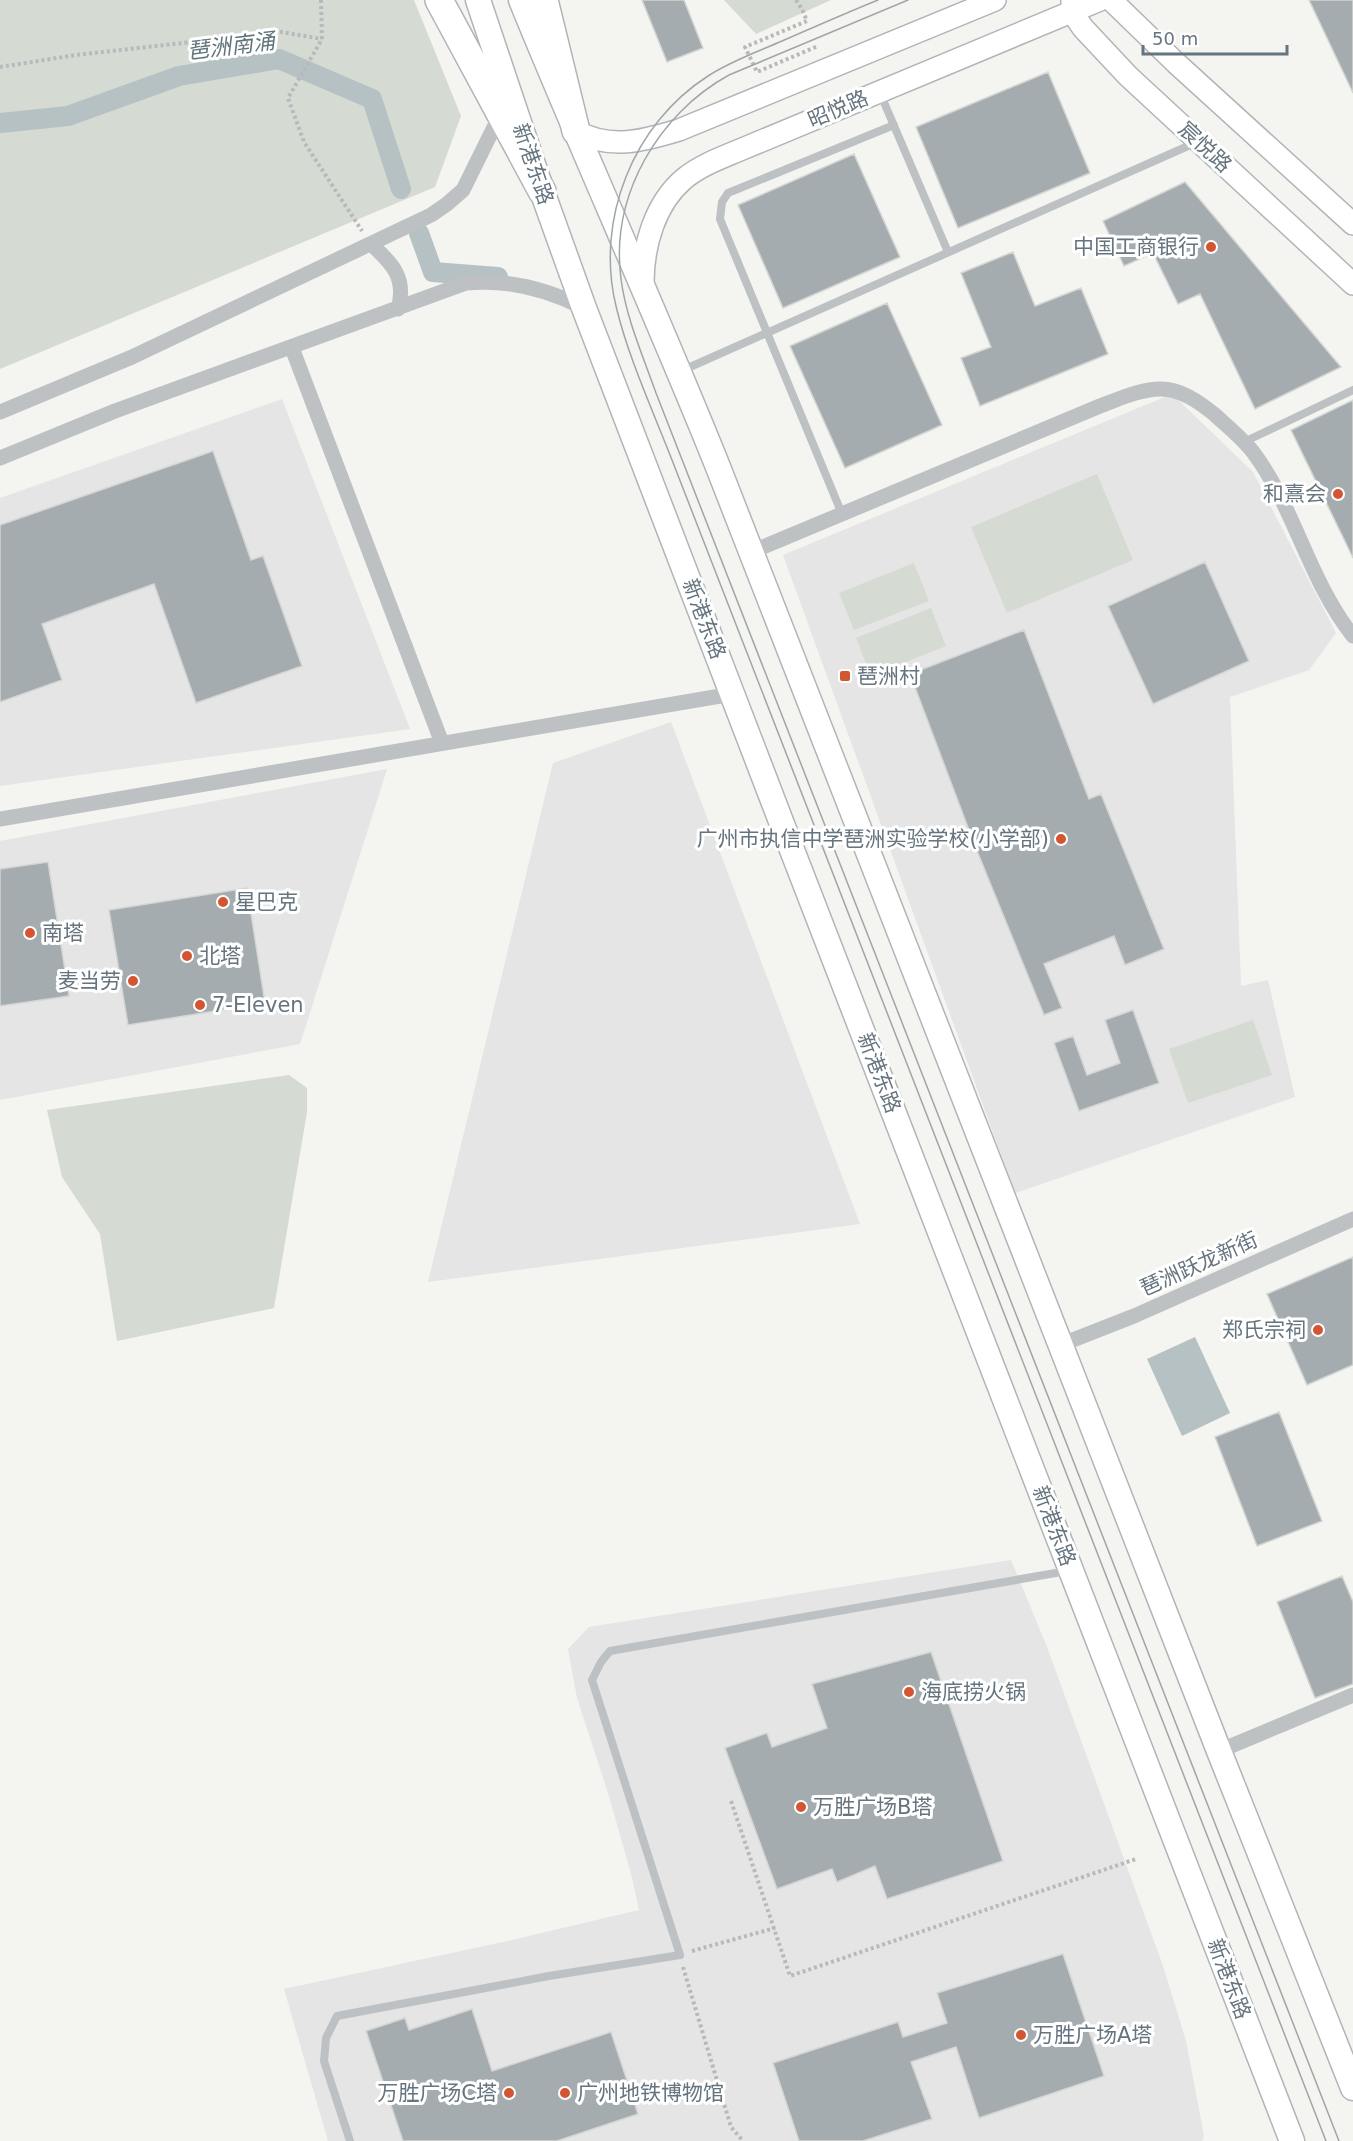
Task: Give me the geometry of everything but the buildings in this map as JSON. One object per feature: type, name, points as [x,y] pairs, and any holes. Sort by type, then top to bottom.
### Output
[{"type":"highway","points":[[439,0],[504,106]]},
{"type":"highway","points":[[452,0],[504,106],[542,192]]},
{"type":"highway","points":[[544,0],[576,131]]},
{"type":"main road","points":[[478,0],[504,106]]},
{"type":"main road","points":[[521,0],[680,371],[1353,2088]]},
{"type":"main road","name":"昭悦路","points":[[576,131],[590,139],[614,143],[652,138],[679,130],[995,0]]},
{"type":"main road","name":"昭悦路","points":[[643,283],[643,258],[649,234],[661,207],[685,178],[711,162],[880,92],[1072,6],[1100,0]]},
{"type":"main road","name":"宸悦路","points":[[1111,0],[1176,63],[1353,224]]},
{"type":"main road","name":"宸悦路","points":[[1072,6],[1107,55],[1353,284]]},
{"type":"main road","name":"新港东路","points":[[542,192],[732,694],[1292,2141]]},
{"type":"street","points":[[0,412],[132,357],[431,215],[462,190],[504,106]]},
{"type":"street","points":[[371,244],[394,267],[399,279],[401,297],[398,309]]},
{"type":"street","points":[[0,458],[114,411],[466,283],[488,281],[548,291],[584,308]]},
{"type":"street","points":[[292,348],[442,743]]},
{"type":"street","points":[[751,552],[1133,394],[1162,389],[1187,394],[1215,415],[1244,442],[1268,475],[1338,617],[1353,636]]},
{"type":"street","points":[[0,819],[732,694]]},
{"type":"street","name":"琶洲跃龙新街","points":[[1060,1345],[1145,1311],[1353,1219]]},
{"type":"street","points":[[1219,1750],[1353,1695]]},
{"type":"lane","points":[[880,92],[948,252]]},
{"type":"lane","points":[[842,514],[720,219],[722,202],[728,193],[894,124]]},
{"type":"lane","points":[[680,371],[1198,141]]},
{"type":"lane","points":[[1244,442],[1353,390]]},
{"type":"lane","points":[[350,2141],[324,2061],[326,2038],[337,2016],[549,1976],[680,1955],[592,1680],[601,1662],[610,1651],[1071,1570]]},
{"type":"path","points":[[321,0],[322,39],[288,98],[304,142],[371,244]]},
{"type":"path","points":[[796,0],[807,21],[745,47],[757,72],[818,46]]},
{"type":"path","points":[[0,67],[76,55],[280,32],[322,39]]},
{"type":"path","points":[[731,1801],[790,1976],[1136,1859]]},
{"type":"path","points":[[743,2141],[731,2127],[680,1955],[775,1928]]},
{"type":"shaded area","points":[[0,0],[414,0],[461,116],[435,187],[0,369]]},
{"type":"shaded area","points":[[724,0],[831,0],[756,34]]},
{"type":"shaded area","name":"广州市执信中学琶洲实验学校(小学部)","points":[[1172,394],[1253,472],[1336,633],[1309,670],[1230,697],[1241,986],[1268,980],[1295,1097],[1015,1193],[783,555]]},
{"type":"shaded area","points":[[282,399],[410,729],[0,786],[0,498]]},
{"type":"shaded area","points":[[1097,474],[1133,560],[1007,613],[971,527]]},
{"type":"shaded area","points":[[914,563],[929,601],[854,630],[839,593]]},
{"type":"shaded area","points":[[931,608],[946,646],[871,676],[856,638]]},
{"type":"shaded area","points":[[671,722],[860,1224],[428,1282],[553,763]]},
{"type":"shaded area","points":[[387,769],[300,1044],[0,1100],[0,841]]},
{"type":"shaded area","points":[[1253,1020],[1272,1075],[1188,1103],[1169,1049]]},
{"type":"shaded area","points":[[289,1075],[307,1088],[307,1112],[274,1308],[117,1341],[100,1234],[62,1177],[47,1110]]},
{"type":"shaded area","points":[[1195,1337],[1230,1413],[1182,1436],[1147,1359]]},
{"type":"shaded area","points":[[1011,1560],[1047,1647],[1163,1966],[1186,2041],[1204,2136],[1202,2141],[328,2141],[284,1989],[639,1910],[609,1796],[577,1698],[568,1649],[589,1627]]},
{"type":"waterway","name":"琶洲南涌","points":[[0,123],[68,116],[179,76],[279,59],[372,99],[401,189]]},
{"type":"waterway","name":"琶洲南涌","points":[[419,233],[433,272],[498,277]]},
{"type":"tram line","points":[[878,0],[744,57],[717,71],[682,96],[659,120],[640,147],[626,177],[616,208],[611,241],[611,273],[616,306],[641,384],[1326,2141]]},
{"type":"tram line","points":[[908,0],[729,75],[681,112],[644,160],[632,188],[623,218],[620,248],[623,294],[656,393],[1339,2141]]},
{"type":"place","name":"中国工商银行","points":[[1211,247]]},
{"type":"place","name":"和熹会","points":[[1338,494]]},
{"type":"place","name":"琶洲村","points":[[845,676]]},
{"type":"place","name":"广州市执信中学琶洲实验学校(小学部)","points":[[1061,839]]},
{"type":"place","name":"星巴克","points":[[223,902]]},
{"type":"place","name":"南塔","points":[[30,933]]},
{"type":"place","name":"北塔","points":[[187,956]]},
{"type":"place","name":"麦当劳","points":[[133,981]]},
{"type":"place","name":"7-Eleven","points":[[200,1005]]},
{"type":"place","name":"郑氏宗祠","points":[[1318,1330]]},
{"type":"place","name":"海底捞火锅","points":[[909,1692]]},
{"type":"place","name":"万胜广场B塔","points":[[801,1807]]},
{"type":"place","name":"万胜广场A塔","points":[[1021,2035]]},
{"type":"place","name":"万胜广场C塔","points":[[509,2093]]},
{"type":"place","name":"广州地铁博物馆","points":[[565,2093]]}]
